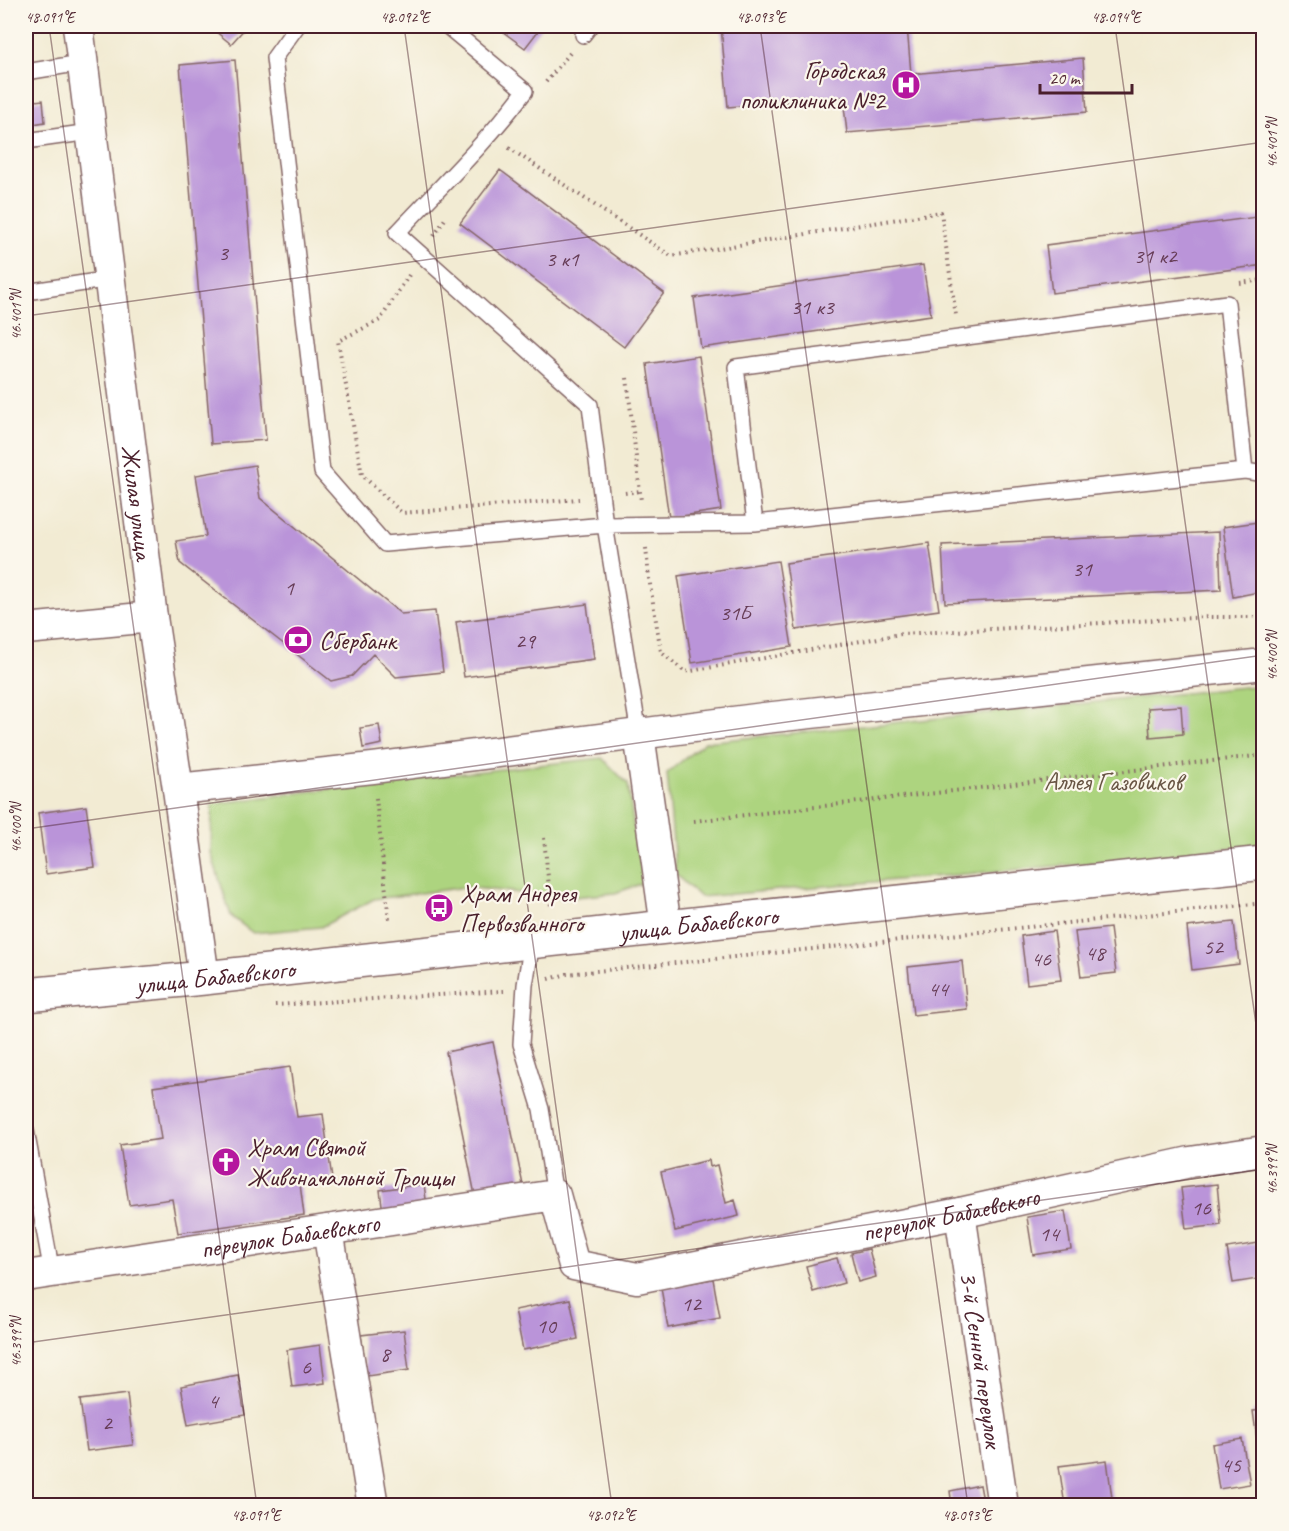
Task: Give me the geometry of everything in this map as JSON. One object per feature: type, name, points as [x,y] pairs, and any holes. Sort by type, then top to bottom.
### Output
[{"type":"main road","name":"улица Бабаевского","points":[[26,995],[204,978],[1263,863]]},
{"type":"street","name":"Жилая улица","points":[[78,26],[152,617],[204,978]]},
{"type":"street","points":[[26,629],[152,617]]},
{"type":"street","points":[[178,789],[373,768],[775,717],[1263,664]]},
{"type":"street","points":[[639,734],[666,927]]},
{"type":"street","name":"переулок Бабаевского","points":[[39,1274],[555,1195],[574,1265],[637,1278],[960,1213],[1190,1162],[1263,1151]]},
{"type":"street","name":"3-й Сенной переулок","points":[[960,1213],[1002,1506]]},
{"type":"street","points":[[328,1230],[373,1506]]},
{"type":"lane","points":[[297,26],[274,58],[322,472],[385,544],[605,525],[755,523],[1245,471],[1263,474]]},
{"type":"lane","points":[[447,26],[525,92],[480,145],[397,233],[590,405],[605,525],[639,734]]},
{"type":"lane","points":[[26,72],[81,63]]},
{"type":"lane","points":[[26,141],[90,132]]},
{"type":"lane","points":[[26,292],[110,279]]},
{"type":"lane","points":[[755,523],[736,367],[1227,303],[1245,471]]},
{"type":"lane","points":[[532,942],[525,985],[521,1044],[541,1109],[555,1195]]},
{"type":"lane","points":[[26,1130],[39,1274]]},
{"type":"path","points":[[507,146],[671,256],[941,212],[956,319]]},
{"type":"path","points":[[447,216],[380,320],[338,341],[362,475],[402,513],[569,500],[640,491]]},
{"type":"path","points":[[1240,283],[1263,280]]},
{"type":"path","points":[[627,378],[650,578],[661,652],[685,672],[901,634],[1210,617],[1263,617]]},
{"type":"path","points":[[693,821],[1263,755]]},
{"type":"path","points":[[373,768],[389,920]]},
{"type":"path","points":[[272,1005],[505,991],[567,974],[1263,903]]},
{"type":"green space","name":"Аллея Газовиков","points":[[1263,685],[1263,844],[1126,860],[700,897],[676,875],[667,773],[705,742]]},
{"type":"green space","points":[[602,758],[628,784],[644,883],[615,893],[564,898],[466,887],[374,899],[321,927],[253,933],[231,916],[211,853],[212,804],[383,782]]},
{"type":"building","points":[[209,26],[247,26],[231,44]]},
{"type":"building","points":[[495,26],[542,26],[525,48]]},
{"type":"building","name":"Городская поликлиника №2","points":[[721,26],[818,26],[819,32],[841,31],[841,26],[907,26],[911,74],[1083,58],[1087,112],[847,133],[843,97],[728,107]]},
{"type":"building","points":[[235,60],[266,440],[211,444],[180,65]]},
{"type":"building","points":[[43,100],[45,122],[26,125],[26,102]]},
{"type":"building","points":[[500,170],[664,293],[624,347],[460,223]]},
{"type":"building","points":[[1264,216],[1264,265],[1052,293],[1046,245]]},
{"type":"building","points":[[923,265],[931,315],[701,348],[694,298]]},
{"type":"building","points":[[699,356],[721,510],[669,518],[647,364]]},
{"type":"building","points":[[255,465],[260,498],[401,614],[435,611],[443,672],[396,677],[373,654],[352,676],[331,681],[180,563],[176,541],[206,536],[196,475]]},
{"type":"building","points":[[1264,521],[1264,591],[1233,597],[1223,527]]},
{"type":"building","points":[[1219,532],[1221,590],[945,603],[942,545]]},
{"type":"building","points":[[929,543],[939,610],[796,630],[786,563]]},
{"type":"building","points":[[778,561],[792,647],[692,663],[678,576]]},
{"type":"building","points":[[587,604],[594,659],[464,677],[456,622]]},
{"type":"building","points":[[1181,706],[1183,734],[1150,737],[1148,708]]},
{"type":"building","points":[[379,725],[382,744],[363,748],[360,728]]},
{"type":"building","points":[[86,806],[95,867],[46,874],[38,813]]},
{"type":"building","points":[[1234,922],[1239,964],[1192,970],[1187,927]]},
{"type":"building","points":[[1110,928],[1116,973],[1081,977],[1075,932]]},
{"type":"building","points":[[1054,931],[1061,980],[1027,984],[1021,936]]},
{"type":"building","points":[[962,961],[967,1009],[913,1015],[908,967]]},
{"type":"building","points":[[493,1042],[523,1185],[475,1195],[446,1052]]},
{"type":"building","name":"Храм Святой Живоначальной Троицы","points":[[290,1067],[297,1117],[323,1114],[332,1179],[300,1184],[304,1215],[178,1233],[172,1199],[129,1205],[120,1145],[161,1139],[153,1087]]},
{"type":"building","points":[[709,1160],[710,1167],[717,1165],[726,1203],[735,1200],[739,1216],[675,1231],[661,1172]]},
{"type":"building","points":[[424,1184],[427,1207],[383,1213],[380,1190]]},
{"type":"building","points":[[1217,1184],[1221,1225],[1186,1229],[1181,1188]]},
{"type":"building","points":[[1065,1211],[1071,1249],[1033,1255],[1027,1217]]},
{"type":"building","points":[[1258,1243],[1264,1278],[1233,1283],[1227,1248]]},
{"type":"building","points":[[869,1249],[876,1277],[858,1282],[851,1253]]},
{"type":"building","points":[[837,1258],[844,1283],[813,1292],[806,1266]]},
{"type":"building","points":[[713,1279],[720,1318],[668,1328],[661,1288]]},
{"type":"building","points":[[570,1299],[578,1339],[523,1350],[515,1310]]},
{"type":"building","points":[[26,1307],[31,1341],[26,1342]]},
{"type":"building","points":[[404,1330],[409,1370],[367,1376],[361,1335]]},
{"type":"building","points":[[320,1345],[325,1383],[292,1387],[287,1350]]},
{"type":"building","points":[[238,1375],[245,1415],[188,1425],[181,1386]]},
{"type":"building","points":[[127,1394],[133,1445],[87,1451],[80,1400]]},
{"type":"building","points":[[1264,1410],[1264,1476],[1262,1476],[1253,1411]]},
{"type":"building","points":[[1242,1439],[1250,1484],[1219,1489],[1212,1444]]},
{"type":"building","points":[[1107,1460],[1113,1506],[1065,1506],[1059,1466]]},
{"type":"building","points":[[980,1485],[984,1506],[952,1506],[950,1491]]},
{"type":"place","name":"Городская поликлиника №2","points":[[906,85]]},
{"type":"place","name":"Сбербанк","points":[[298,640]]},
{"type":"place","name":"Храм Андрея Первозванного","points":[[439,908]]},
{"type":"place","name":"Храм Святой Живоначальной Троицы","points":[[226,1162]]}]
